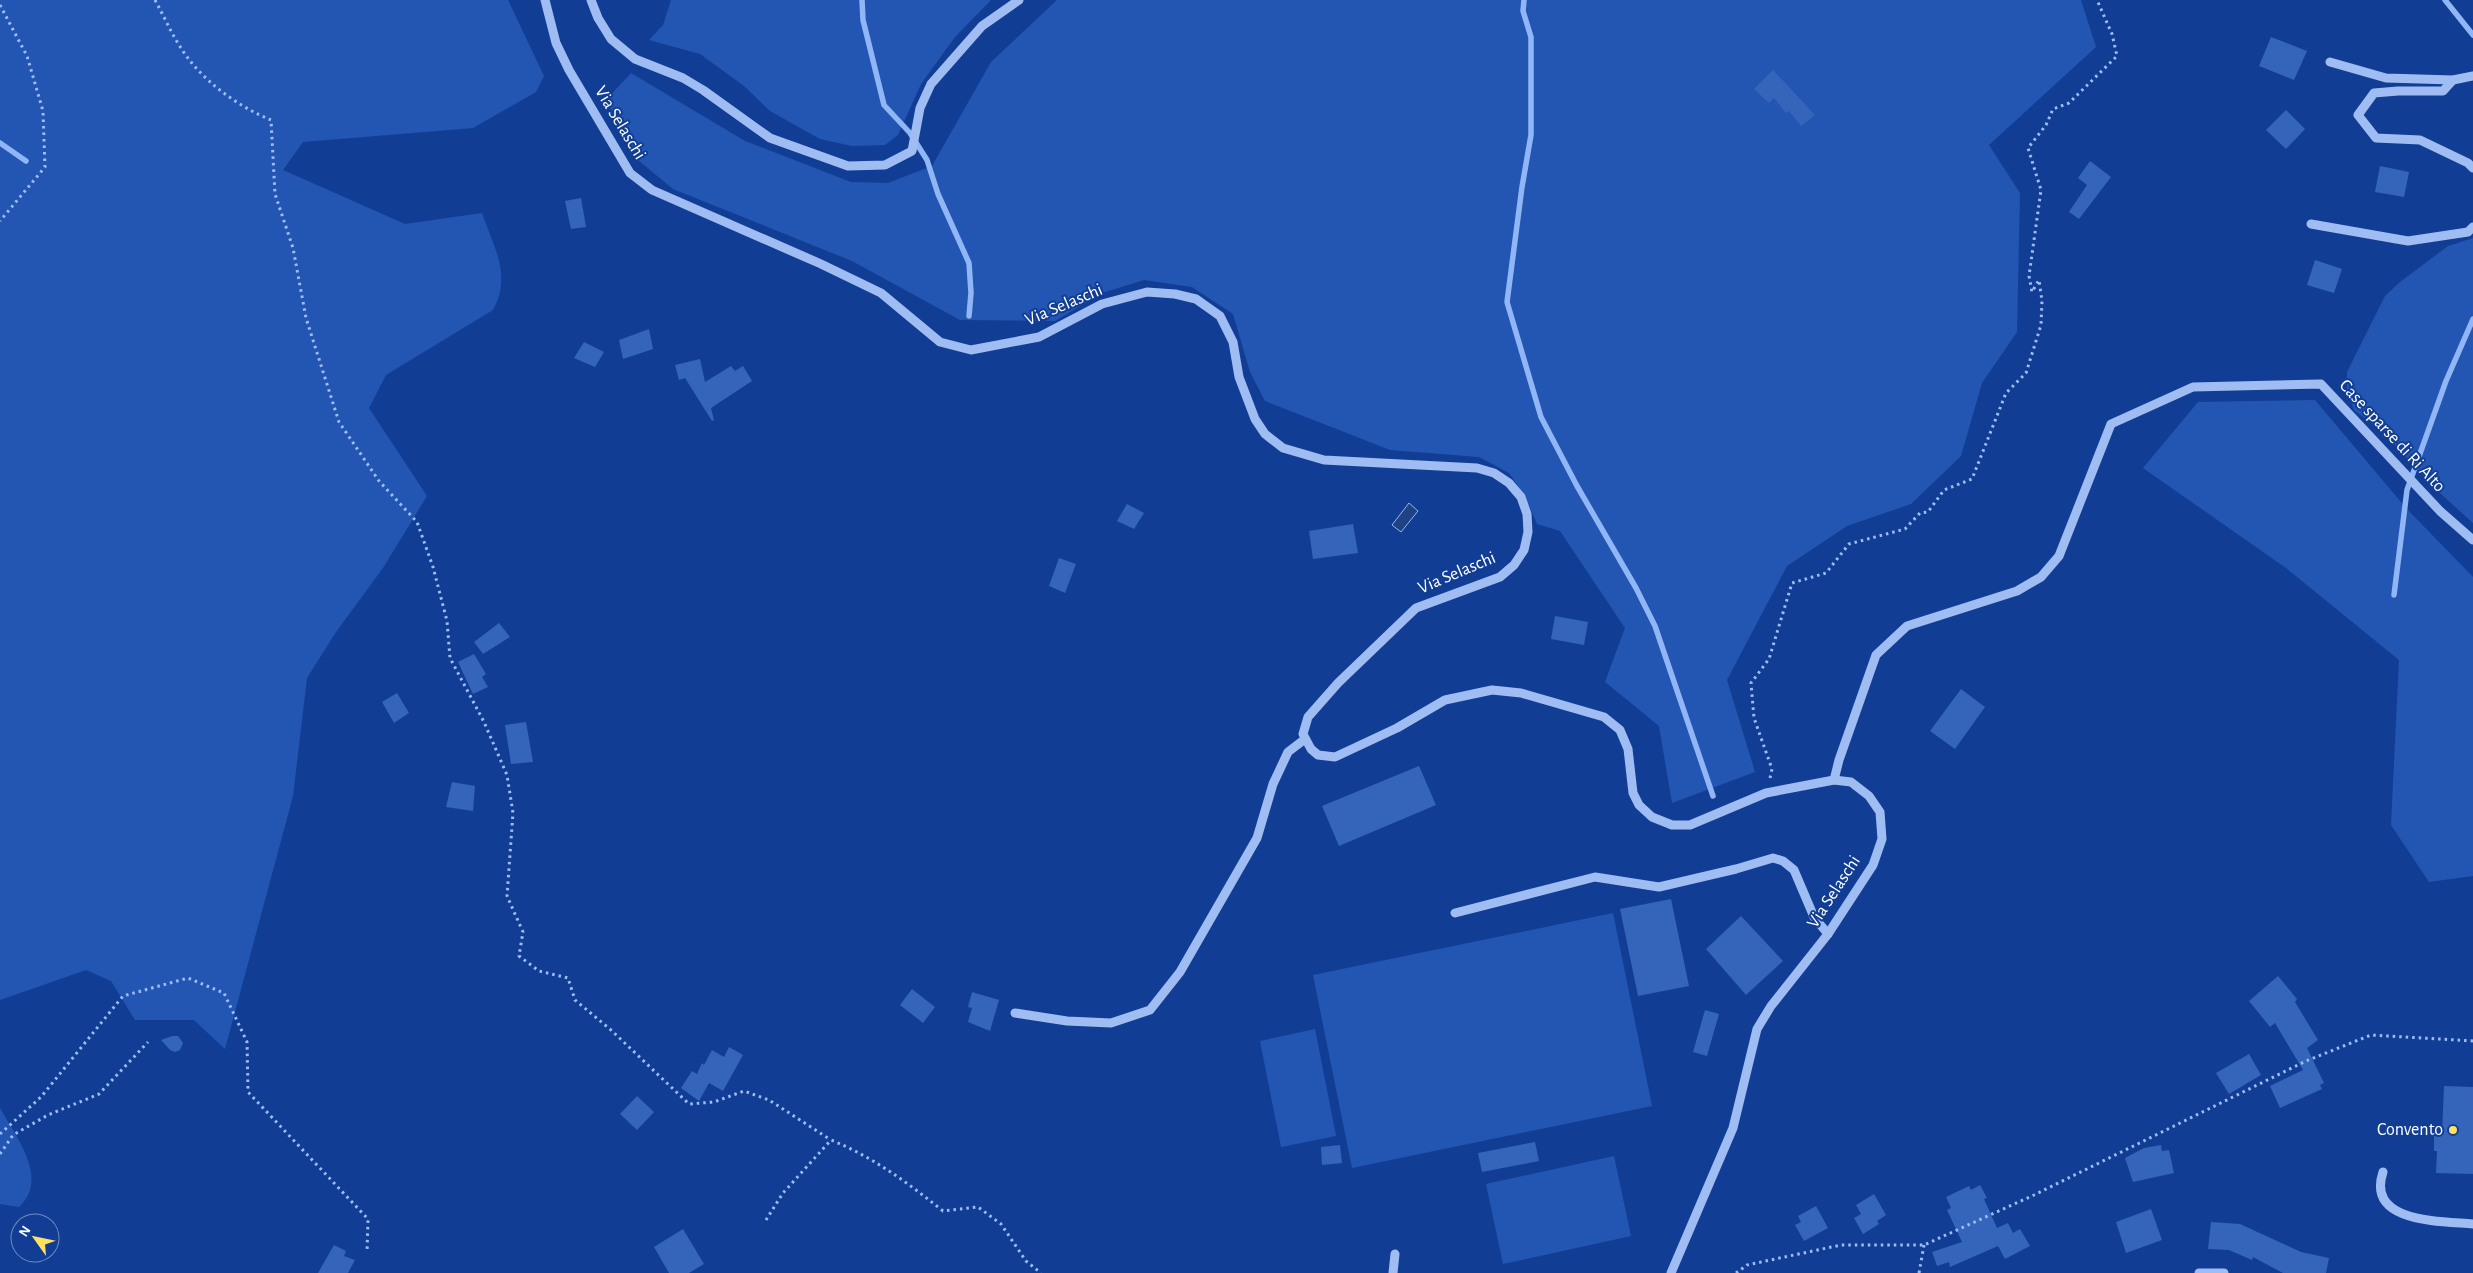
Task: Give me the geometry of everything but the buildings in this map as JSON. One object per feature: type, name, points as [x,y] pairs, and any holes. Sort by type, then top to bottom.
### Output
[{"type":"street","name":"Via Selaschi","points":[[546,0],[556,43],[610,142],[630,173],[652,190],[821,264],[881,293],[940,342],[971,350],[1039,337],[1102,304],[1147,292],[1175,294],[1196,299],[1220,316],[1233,342],[1239,377],[1254,419],[1265,434],[1284,448],[1324,460],[1477,468],[1494,473],[1509,483],[1521,497],[1527,514],[1528,532],[1524,550],[1514,565],[1500,577],[1416,608],[1338,683],[1308,717],[1304,725],[1305,739],[1311,750],[1318,755],[1335,757],[1397,728],[1445,700],[1492,690],[1521,694],[1604,717],[1620,730],[1628,749],[1633,793],[1639,805],[1652,817],[1672,825],[1690,825],[1766,793],[1834,780],[1851,782],[1869,796],[1880,812],[1882,824],[1882,839],[1873,865],[1828,934],[1771,1006],[1757,1029],[1733,1128],[1671,1273]]},
{"type":"street","points":[[591,0],[598,18],[611,40],[635,59],[682,78],[703,90],[770,138],[848,166],[886,165],[912,151],[920,108],[931,84],[982,26],[1020,0]]},
{"type":"street","points":[[2330,62],[2386,78],[2453,80],[2473,76]]},
{"type":"street","points":[[2453,80],[2443,91],[2374,93],[2358,115],[2376,138],[2420,140],[2468,163],[2473,168]]},
{"type":"street","points":[[2311,224],[2408,241],[2468,232],[2473,227]]},
{"type":"street","name":"Case sparse di Ri Alto","points":[[1834,780],[1876,654],[1907,626],[2017,591],[2041,577],[2059,556],[2111,424],[2193,387],[2321,384],[2440,511],[2473,540]]},
{"type":"street","points":[[1015,1013],[1067,1020],[1111,1023],[1150,1010],[1180,972],[1257,838],[1273,784],[1288,752],[1305,739]]},
{"type":"street","points":[[1455,913],[1595,877],[1659,887],[1736,869],[1773,858],[1783,860],[1794,870],[1814,917],[1828,934]]},
{"type":"street","points":[[2383,1172],[2379,1192],[2386,1204],[2398,1212],[2423,1220],[2473,1224]]},
{"type":"street","points":[[1393,1273],[1395,1254]]},
{"type":"street","points":[[2199,1273],[2224,1273]]},
{"type":"path","points":[[155,0],[182,50],[210,81],[250,111],[271,120],[275,194],[293,248],[306,318],[339,422],[378,481],[417,522],[433,567],[447,621],[450,658],[484,722],[508,775],[513,813],[507,896],[523,932],[519,956],[539,971],[568,978],[575,1000],[624,1042],[690,1104],[714,1102],[744,1092],[769,1100],[831,1140],[856,1150],[912,1186],[943,1211],[978,1207],[1001,1224],[1026,1261],[1041,1273]]},
{"type":"path","points":[[1766,793],[1772,769],[1754,718],[1751,683],[1769,659],[1792,583],[1826,573],[1849,544],[1905,529],[1920,513],[1928,512],[1944,490],[1972,479],[2006,393],[2026,373],[2041,324],[2042,301],[2039,280],[2032,292],[2029,276],[2042,190],[2028,148],[2046,125],[2053,109],[2070,103],[2117,56],[2112,34],[2097,0]]},
{"type":"path","points":[[0,5],[27,56],[43,111],[45,167],[0,221]]},
{"type":"path","points":[[0,1134],[40,1097],[123,996],[188,978],[224,993],[247,1042],[248,1092],[368,1219],[367,1252]]},
{"type":"path","points":[[1736,1273],[1747,1265],[1842,1245],[1924,1245],[2122,1152],[2306,1061],[2371,1035],[2473,1041]]},
{"type":"path","points":[[0,1154],[12,1134],[48,1115],[99,1094],[148,1042]]},
{"type":"path","points":[[766,1220],[783,1193],[831,1140]]},
{"type":"path","points":[[1919,1273],[1924,1245]]},
{"type":"shaded area","points":[[0,0],[508,0],[544,76],[536,92],[473,128],[303,142],[283,170],[405,224],[482,213],[496,250],[501,273],[501,285],[493,310],[386,375],[369,408],[427,496],[383,568],[336,632],[307,678],[293,796],[225,1049],[194,1020],[135,1020],[111,981],[86,970],[0,1000]]},
{"type":"shaded area","points":[[671,0],[991,0],[955,37],[921,84],[898,135],[885,145],[852,146],[820,139],[770,111],[744,86],[700,54],[649,40],[663,25]]},
{"type":"shaded area","points":[[1057,0],[2081,0],[2096,47],[1989,145],[2020,193],[2017,332],[1982,383],[1961,456],[1911,504],[1847,526],[1787,566],[1727,680],[1755,772],[1672,803],[1659,726],[1605,682],[1625,628],[1560,531],[1537,524],[1525,496],[1509,473],[1479,457],[1390,450],[1265,401],[1250,372],[1233,314],[1192,287],[1144,280],[1102,293],[1055,321],[960,320],[852,261],[673,189],[638,160],[606,100],[631,73],[745,141],[851,182],[888,183],[932,166],[991,62]]},
{"type":"shaded area","points":[[2473,238],[2473,523],[2442,495],[2381,431],[2354,410],[2347,391],[2347,372],[2385,296],[2400,282],[2448,246]]},
{"type":"shaded area","points":[[2315,400],[2406,508],[2473,577],[2473,876],[2429,882],[2391,825],[2399,660],[2286,568],[2143,468],[2198,402]]},
{"type":"shaded area","points":[[1409,503],[1418,511],[1401,532],[1392,525]]},
{"type":"shaded area","points":[[1613,913],[1652,1106],[1352,1168],[1313,975]]},
{"type":"shaded area","points":[[1315,1029],[1336,1136],[1281,1147],[1260,1041]]},
{"type":"shaded area","points":[[0,1108],[21,1145],[31,1171],[31,1184],[28,1196],[19,1207],[0,1204]]},
{"type":"shaded area","points":[[1614,1156],[1631,1236],[1503,1264],[1486,1184]]},
{"type":"waterway","points":[[862,0],[863,20],[884,105],[910,133],[927,160],[938,194],[969,263],[971,293],[969,316]]},
{"type":"waterway","points":[[1524,0],[1523,11],[1531,37],[1531,135],[1522,187],[1507,302],[1541,417],[1577,486],[1636,588],[1655,626],[1713,796]]},
{"type":"waterway","points":[[2445,0],[2473,35]]},
{"type":"waterway","points":[[0,143],[26,161]]},
{"type":"waterway","points":[[2394,595],[2407,490],[2446,381],[2473,319]]},
{"type":"place","name":"Convento","points":[[2453,1130]]}]
